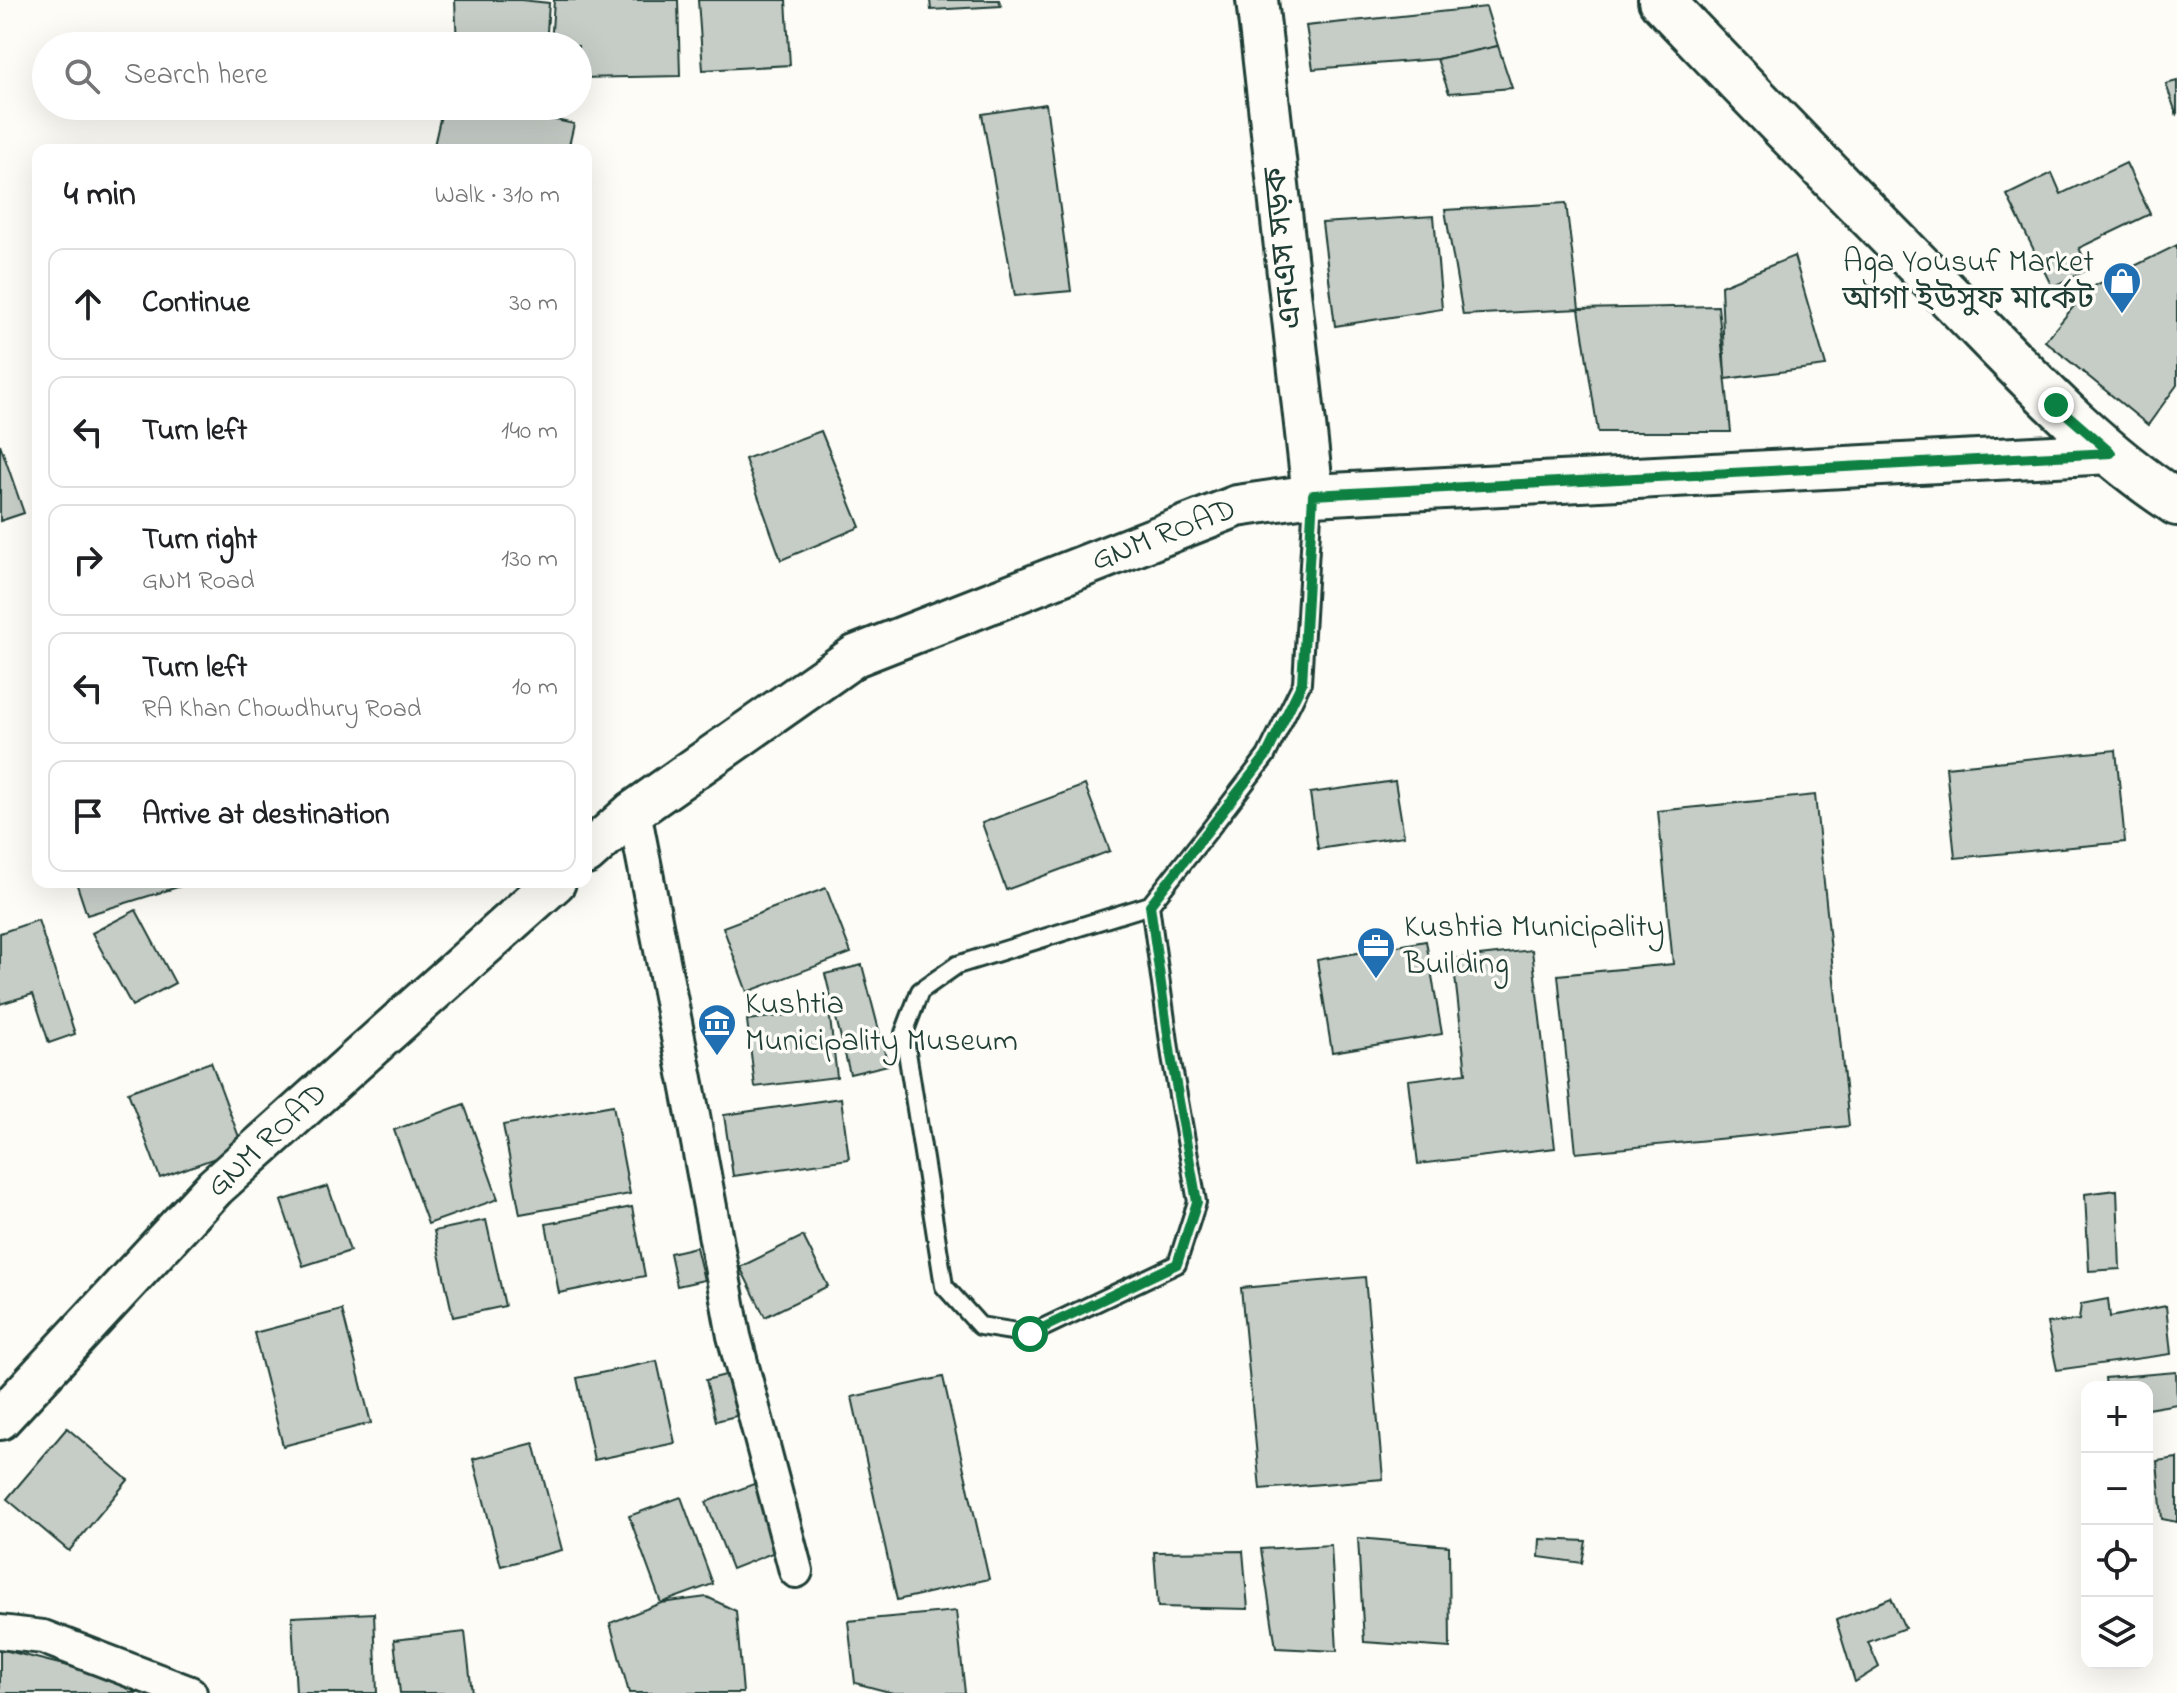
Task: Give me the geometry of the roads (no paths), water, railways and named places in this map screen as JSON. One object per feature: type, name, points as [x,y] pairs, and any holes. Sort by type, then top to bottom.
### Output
[{"type":"main road","points":[[1661,0],[2056,405],[2149,485],[2177,503]]},
{"type":"street","name":"এনএস সড়ক","points":[[1257,0],[1313,495]]},
{"type":"street","name":"GNM ROAD","points":[[592,849],[634,811],[855,656],[1237,506],[1313,495],[2111,453]]},
{"type":"street","points":[[634,811],[734,1336],[796,1571]]},
{"type":"street","name":"GNM ROAD","points":[[0,1419],[215,1187],[548,888]]},
{"type":"street","points":[[0,1632],[43,1637],[190,1693]]},
{"type":"lane","points":[[1150,905],[1171,1056],[1197,1202],[1177,1264],[1030,1334],[980,1326],[944,1286],[904,1033],[920,991],[957,965],[1150,905],[1266,756],[1302,683],[1313,495]]},
{"type":"place","name":"Aga Yousuf Market আগা ইউসুফ মার্কেট","points":[[2122,315]]},
{"type":"place","name":"Kushtia Municipality Building","points":[[1376,980]]},
{"type":"place","name":"Kushtia Municipality Museum","points":[[717,1057]]}]
